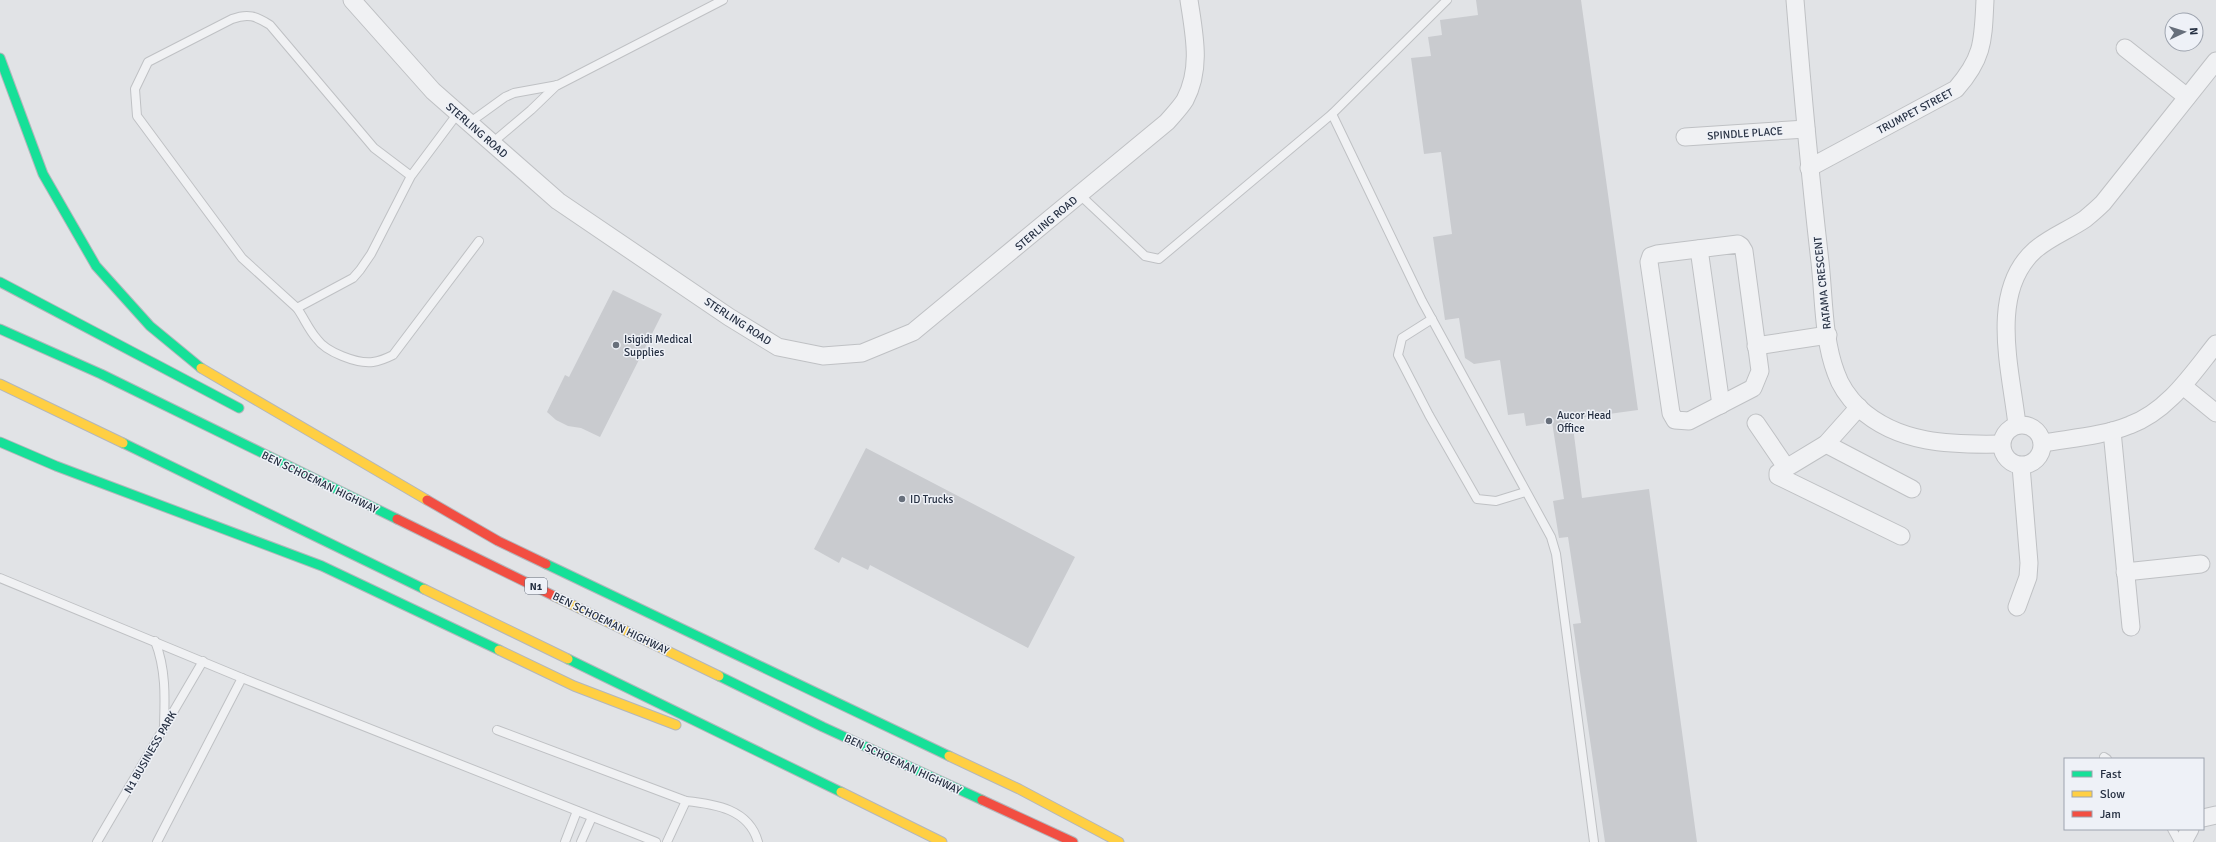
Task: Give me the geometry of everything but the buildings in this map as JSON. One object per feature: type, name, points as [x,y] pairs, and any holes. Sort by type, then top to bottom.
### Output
[{"type":"highway","points":[[0,58],[43,174],[71,225],[96,266],[150,326],[194,364],[498,541]]},
{"type":"highway","points":[[0,282],[250,414]]},
{"type":"highway","name":"BEN SCHOEMAN HIGHWAY","points":[[0,329],[101,374],[823,727],[1073,842]]},
{"type":"highway","points":[[0,384],[732,738],[810,778],[942,842]]},
{"type":"highway","points":[[0,442],[56,466],[322,566],[574,686],[680,726],[732,738]]},
{"type":"highway","points":[[422,508],[498,541],[1019,789],[1119,842]]},
{"type":"street","name":"STERLING ROAD","points":[[352,0],[433,91],[558,201],[729,316],[778,347],[823,356],[862,353],[913,332],[1167,122],[1184,101],[1191,86],[1196,65],[1195,43],[1189,0]]},
{"type":"street","name":"RATAMA CRESCENT","points":[[1795,0],[1809,168],[1828,335],[1836,372],[1845,392],[1859,407],[1878,422],[1902,434],[1929,441],[1972,444],[2002,444]]},
{"type":"street","name":"TRUMPET STREET","points":[[1809,168],[1956,88],[1971,71],[1982,45],[1985,0]]},
{"type":"street","points":[[2125,48],[2187,97]]},
{"type":"street","points":[[2017,425],[2006,331],[2006,308],[2009,290],[2025,262],[2036,250],[2085,219],[2103,203],[2216,61]]},
{"type":"street","name":"SPINDLE PLACE","points":[[1685,137],[1806,129]]},
{"type":"street","points":[[1738,244],[1741,246],[1744,251],[1756,346],[1760,371],[1758,380],[1753,388],[1689,422],[1675,420],[1670,413],[1649,262],[1651,256],[1738,244]]},
{"type":"street","points":[[1699,249],[1721,405]]},
{"type":"street","points":[[1756,346],[1828,335]]},
{"type":"street","points":[[2043,443],[2112,431],[2131,425],[2153,413],[2183,386],[2216,344]]},
{"type":"street","points":[[2183,386],[2216,413]]},
{"type":"street","points":[[1859,407],[1826,444],[1786,467],[1778,473],[1779,478],[1901,536]]},
{"type":"street","points":[[1756,423],[1786,467]]},
{"type":"street","points":[[2017,425],[2031,426],[2041,436],[2043,443],[2042,452],[2037,459],[2030,464],[2021,466],[2013,464],[2006,459],[2002,444],[2004,435],[2009,429],[2017,425]]},
{"type":"street","points":[[2112,431],[2131,627]]},
{"type":"street","points":[[1826,444],[1912,489]]},
{"type":"street","points":[[2017,607],[2028,577],[2029,563],[2021,466]]},
{"type":"street","points":[[2126,572],[2201,564]]},
{"type":"street","points":[[2183,842],[2189,830]]},
{"type":"lane","points":[[297,308],[353,278],[371,254],[411,176],[464,118],[510,95],[558,85],[723,0]]},
{"type":"lane","points":[[1080,195],[1145,256],[1159,259],[1332,114],[1447,0]]},
{"type":"lane","points":[[411,176],[374,148],[270,25],[255,16],[242,15],[232,18],[148,62],[135,89],[137,116],[242,258],[297,308],[318,341],[331,351],[341,356],[372,362],[393,355],[479,241]]},
{"type":"lane","points":[[492,143],[558,85]]},
{"type":"lane","points":[[1332,114],[1432,319],[1551,537],[1556,554],[1594,842]]},
{"type":"lane","points":[[1432,319],[1402,338],[1398,355],[1429,415],[1477,499],[1496,501],[1526,492]]},
{"type":"lane","points":[[0,578],[242,678],[656,842]]},
{"type":"lane","points":[[155,641],[161,658],[164,676],[164,729]]},
{"type":"lane","name":"N1 BUSINESS PARK","points":[[97,842],[203,661]]},
{"type":"lane","points":[[158,842],[242,678]]},
{"type":"lane","points":[[498,730],[686,801],[715,804],[727,809],[745,820],[755,831],[758,842]]},
{"type":"lane","points":[[667,842],[686,801]]},
{"type":"lane","points":[[565,842],[578,811]]},
{"type":"lane","points":[[581,842],[592,817]]},
{"type":"lane","points":[[2173,830],[2179,842]]},
{"type":"traffic: fast","points":[[0,58],[43,174],[96,266],[150,326],[201,368]]},
{"type":"traffic: fast","points":[[0,282],[239,408]]},
{"type":"traffic: fast","points":[[0,329],[101,374],[397,519]]},
{"type":"traffic: fast","points":[[0,442],[56,466],[322,566],[499,650]]},
{"type":"traffic: fast","points":[[123,443],[424,589]]},
{"type":"traffic: fast","points":[[546,564],[949,756]]},
{"type":"traffic: fast","points":[[568,659],[841,792]]},
{"type":"traffic: fast","points":[[719,676],[823,727],[982,800]]},
{"type":"traffic: slow","points":[[201,368],[427,500]]},
{"type":"traffic: slow","points":[[0,384],[123,443]]},
{"type":"traffic: slow","points":[[424,589],[568,659]]},
{"type":"traffic: slow","points":[[554,596],[719,676]]},
{"type":"traffic: slow","points":[[499,650],[574,686],[676,725]]},
{"type":"traffic: slow","points":[[949,756],[1019,789],[1119,842]]},
{"type":"traffic: slow","points":[[841,792],[942,842]]},
{"type":"traffic: jam","points":[[427,500],[498,541],[546,564]]},
{"type":"traffic: jam","points":[[397,519],[554,596]]},
{"type":"traffic: jam","points":[[982,800],[1073,842]]},
{"type":"place","name":"Isigidi Medical Supplies","points":[[616,345]]},
{"type":"place","name":"Aucor Head Office","points":[[1549,421]]},
{"type":"place","name":"ID Trucks","points":[[902,499]]}]
